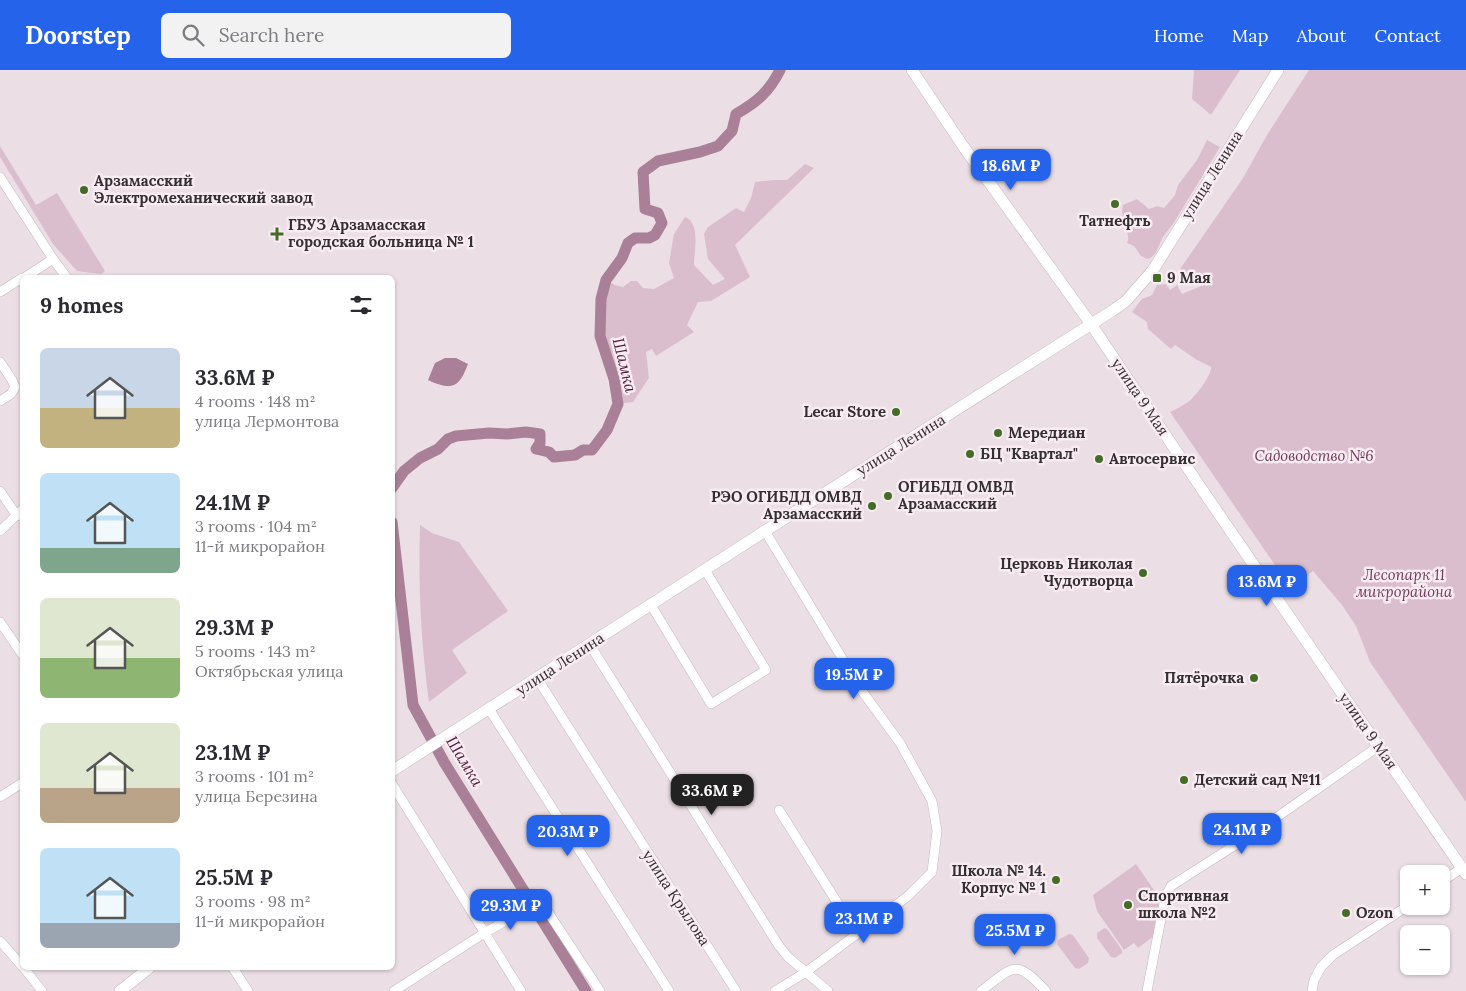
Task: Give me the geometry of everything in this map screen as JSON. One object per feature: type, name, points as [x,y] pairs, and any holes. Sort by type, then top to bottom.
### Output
[{"type":"main road","name":"улица 9 Мая","points":[[912,70],[963,146],[1091,324],[1464,871]]},
{"type":"main road","name":"улица Ленина","points":[[395,769],[1126,300],[1153,270],[1278,70]]},
{"type":"main road","points":[[120,991],[146,970]]},
{"type":"street","points":[[0,177],[65,275]]},
{"type":"street","points":[[28,275],[53,259]]},
{"type":"street","points":[[0,292],[20,280]]},
{"type":"street","points":[[0,362],[12,380],[14,387],[11,394],[0,402]]},
{"type":"street","points":[[0,492],[20,513],[0,531]]},
{"type":"street","points":[[765,531],[862,690],[900,743],[932,801],[937,831],[932,872],[908,896],[806,972],[776,991]]},
{"type":"street","points":[[651,605],[711,704],[766,670],[705,570]]},
{"type":"street","points":[[0,622],[20,651]]},
{"type":"street","points":[[590,645],[778,946],[828,991]]},
{"type":"street","name":"улица Крылова","points":[[537,678],[736,991]]},
{"type":"street","points":[[489,708],[669,991]]},
{"type":"street","points":[[1147,991],[1166,896],[1171,886],[1254,833],[1379,746]]},
{"type":"street","points":[[0,797],[20,783]]},
{"type":"street","points":[[395,789],[521,991]]},
{"type":"street","points":[[779,810],[858,934]]},
{"type":"street","points":[[1450,878],[1464,871]]},
{"type":"street","points":[[543,900],[600,991]]},
{"type":"street","points":[[394,991],[486,932],[525,910]]},
{"type":"street","points":[[1312,991],[1314,980],[1321,967],[1333,955],[1400,911]]},
{"type":"street","points":[[0,941],[20,963]]},
{"type":"street","points":[[981,991],[1014,968],[1026,972],[1046,991]]},
{"type":"street","points":[[26,970],[42,991]]},
{"type":"street","points":[[234,970],[248,991]]},
{"type":"green space","points":[[1194,70],[1240,70],[1211,115],[1192,99]]},
{"type":"green space","points":[[1309,70],[1466,70],[1466,802],[1370,662],[1356,626],[1342,605],[1313,571],[1290,587],[1170,412],[1195,396],[1211,371],[1211,367],[1175,345],[1171,349],[1148,329],[1147,322],[1132,312],[1142,299],[1152,295],[1157,285],[1166,284],[1170,290],[1177,285],[1182,294],[1201,286],[1185,281],[1178,272],[1243,178],[1267,135]]},
{"type":"green space","points":[[1207,140],[1220,147],[1163,237],[1156,253],[1147,259],[1141,256],[1134,246],[1127,243],[1128,235],[1122,211],[1123,205],[1137,199],[1149,209],[1157,206],[1164,208],[1175,195],[1178,185],[1197,160]]},
{"type":"green space","points":[[0,146],[36,205],[57,193],[105,271],[101,274],[77,271],[53,244],[0,157]]},
{"type":"green space","points":[[805,164],[814,168],[735,245],[750,277],[711,301],[698,302],[687,325],[694,332],[656,356],[652,349],[646,352],[649,378],[633,402],[618,404],[614,379],[600,336],[601,299],[606,280],[623,287],[631,281],[637,281],[643,288],[654,289],[674,278],[669,263],[674,234],[685,217],[690,220],[695,231],[694,265],[713,285],[725,279],[708,259],[704,234],[708,227],[736,208],[744,212],[751,198],[755,182],[787,180]]},
{"type":"green space","points":[[420,525],[432,533],[459,542],[508,611],[452,650],[467,673],[429,702],[421,614],[419,570]]},
{"type":"green space","name":"Спортивная школа №2","points":[[1136,864],[1161,900],[1154,936],[1138,948],[1134,943],[1124,950],[1097,911],[1093,895]]},
{"type":"green space","points":[[1104,928],[1107,929],[1122,950],[1122,953],[1115,958],[1111,957],[1097,938],[1097,933]]},
{"type":"green space","points":[[1069,934],[1073,935],[1089,958],[1088,963],[1079,969],[1075,968],[1057,944],[1058,940]]},
{"type":"shaded area","points":[[445,358],[456,358],[468,364],[458,383],[454,385],[443,386],[428,380],[435,363]]},
{"type":"waterway","name":"Шамка","points":[[395,484],[404,471],[420,458],[438,449],[448,439],[456,436],[526,432],[540,434],[540,443],[536,449],[549,452],[554,457],[575,455],[583,450],[592,450],[607,430],[618,404],[614,379],[600,336],[601,299],[606,280],[622,258],[628,243],[635,238],[649,238],[655,235],[662,223],[658,213],[645,209],[643,172],[658,161],[718,146],[732,131],[736,114],[762,96],[780,70]]},
{"type":"waterway","name":"Шамка","points":[[395,548],[413,705],[444,762],[586,991]]},
{"type":"place","name":"Арзамасский Электромеханический завод","points":[[84,190]]},
{"type":"place","name":"Татнефть","points":[[1115,204]]},
{"type":"place","name":"ГБУЗ Арзамасская городская больница № 1","points":[[277,234]]},
{"type":"place","name":"9 Мая","points":[[1157,278]]},
{"type":"place","name":"Lecar Store","points":[[896,412]]},
{"type":"place","name":"Мередиан","points":[[998,433]]},
{"type":"place","name":"БЦ \"Квартал\"","points":[[970,454]]},
{"type":"place","name":"Автосервис","points":[[1099,459]]},
{"type":"place","name":"ОГИБДД ОМВД Арзамасский","points":[[888,496]]},
{"type":"place","name":"РЭО ОГИБДД ОМВД Арзамасский","points":[[872,506]]},
{"type":"place","name":"Церковь Николая Чудотворца","points":[[1143,573]]},
{"type":"place","name":"Пятёрочка","points":[[1254,678]]},
{"type":"place","name":"Детский сад №11","points":[[1184,780]]},
{"type":"place","name":"Школа № 14. Корпус № 1","points":[[1056,880]]},
{"type":"place","name":"Спортивная школа №2","points":[[1128,905]]},
{"type":"place","name":"Ozon","points":[[1346,913]]},
{"type":"park label","name":"Садоводство №6","points":[[1314,456]]},
{"type":"park label","name":"Лесопарк 11 микрорайона","points":[[1404,584]]}]
